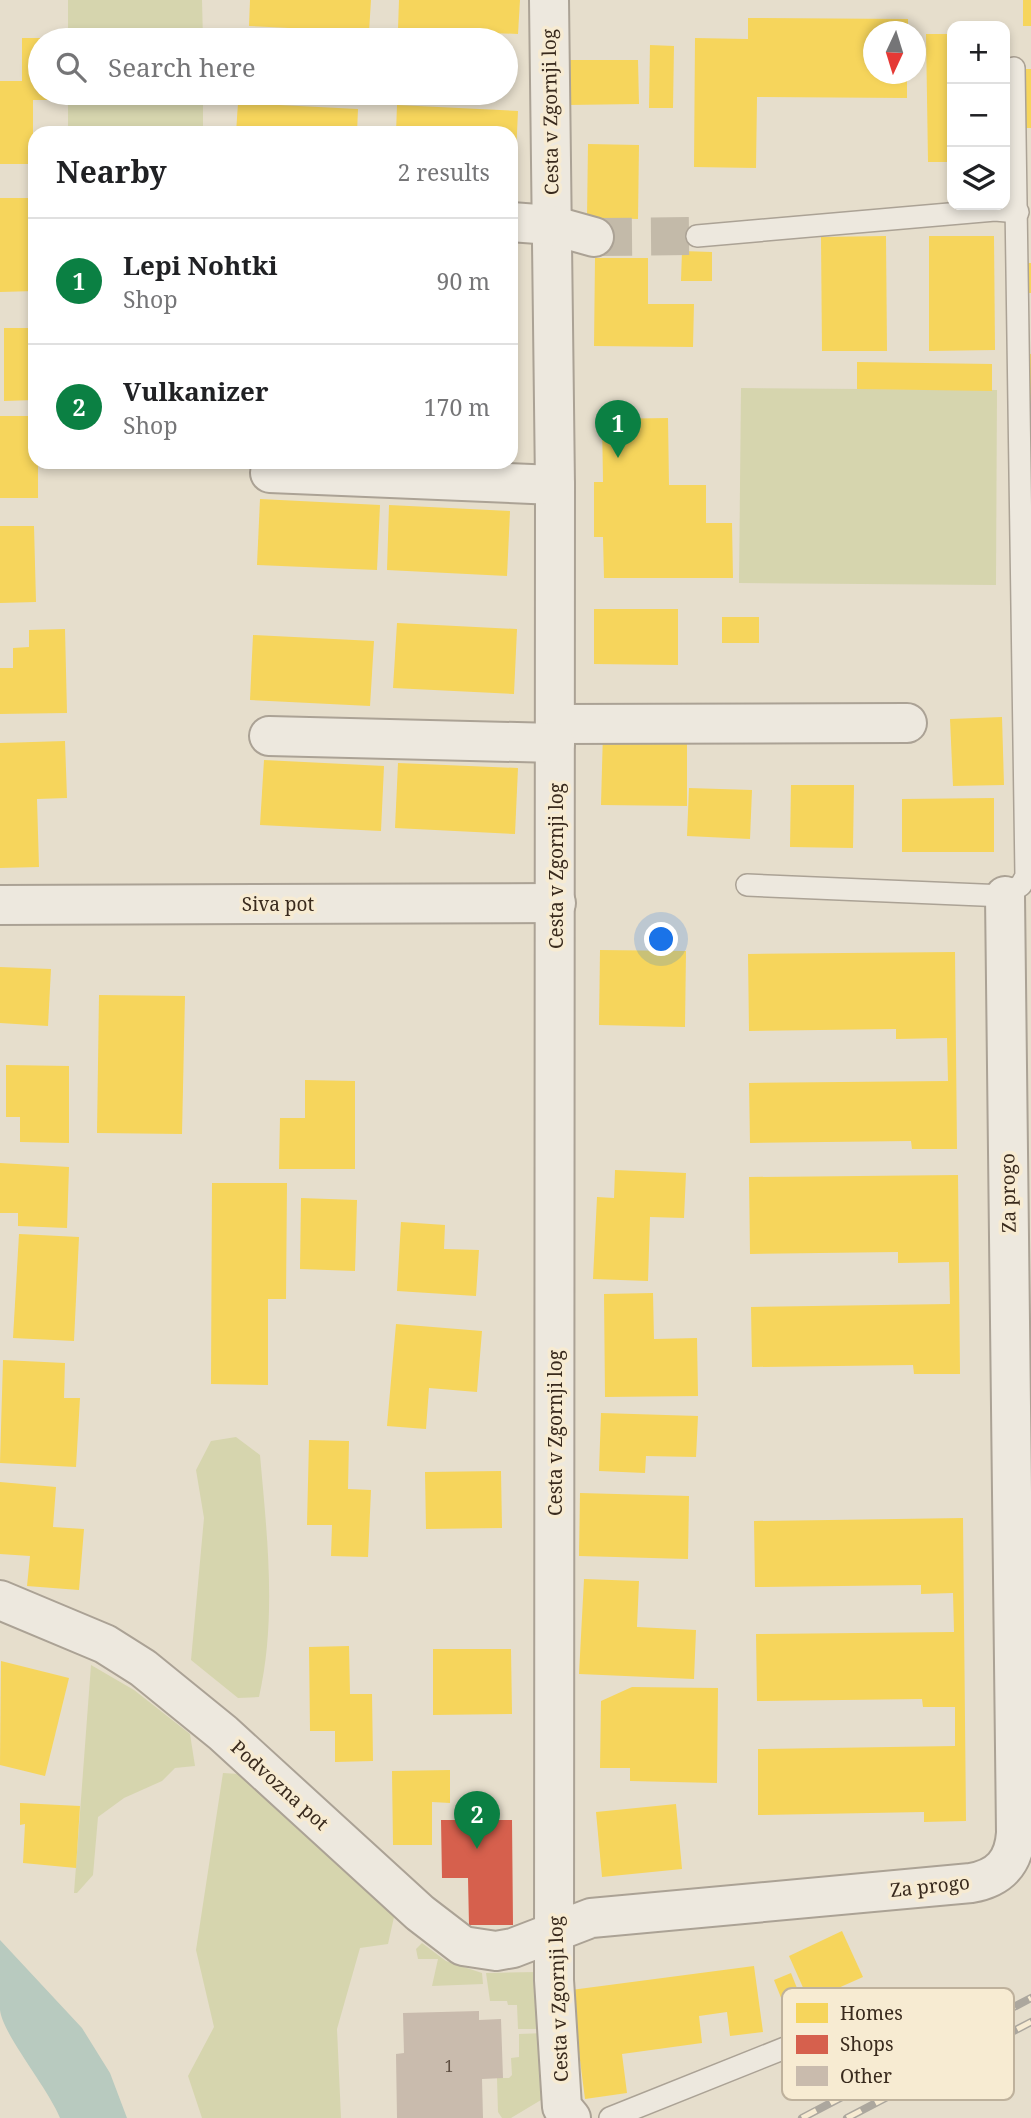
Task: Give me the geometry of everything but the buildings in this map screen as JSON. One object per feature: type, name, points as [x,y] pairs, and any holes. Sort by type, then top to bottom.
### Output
[{"type":"street","name":"Cesta v Zgornji log","points":[[549,0],[556,734],[555,1932],[562,2107],[571,2118]]},
{"type":"street","name":"Cesta v Zgornji log","points":[[518,223],[551,225],[594,237]]},
{"type":"street","points":[[271,473],[555,485]]},
{"type":"street","points":[[270,736],[556,734],[907,723]]},
{"type":"street","name":"Za progo","points":[[555,1932],[591,1918],[981,1881],[995,1877],[1009,1861],[1016,1833],[1004,896]]},
{"type":"street","name":"Siva pot","points":[[0,905],[556,903]]},
{"type":"street","name":"Podvozna pot","points":[[0,1600],[106,1644],[144,1668],[223,1733],[453,1940],[473,1949],[496,1951],[555,1932]]},
{"type":"lane","points":[[747,885],[1004,896],[1021,885],[1026,876],[1026,692],[1019,513],[1018,212],[1014,68]]},
{"type":"lane","points":[[697,236],[995,210],[1018,212]]},
{"type":"lane","points":[[610,2118],[782,2050]]},
{"type":"green space","points":[[68,0],[202,0],[203,28],[68,28]]},
{"type":"green space","points":[[68,105],[203,105],[203,126],[68,126]]},
{"type":"green space","points":[[741,388],[997,390],[996,585],[739,583]]},
{"type":"green space","points":[[236,1437],[260,1455],[263,1485],[269,1607],[268,1637],[259,1697],[238,1698],[191,1660],[204,1518],[196,1470],[211,1441]]},
{"type":"green space","points":[[91,1665],[134,1690],[190,1734],[195,1766],[175,1768],[162,1781],[124,1798],[98,1817],[93,1875],[74,1893]]},
{"type":"green space","points":[[223,1773],[239,1774],[394,1917],[388,1944],[360,1948],[337,2029],[341,2118],[202,2118],[188,2076],[214,2027],[196,1950]]},
{"type":"green space","points":[[422,1943],[446,1961],[482,1973],[483,1984],[432,1986],[438,1959],[418,1959],[416,1949]]},
{"type":"green space","points":[[537,1972],[545,2029],[518,2029],[517,2005],[508,2005],[507,2001],[490,2001],[486,1973]]},
{"type":"green space","points":[[545,2033],[546,2097],[511,2118],[502,2118],[498,2112],[497,2078],[509,2078],[512,2075],[511,2058],[519,2057],[519,2034]]},
{"type":"shaded area","points":[[0,1940],[82,2028],[110,2073],[127,2118],[60,2118],[3,2021],[0,2010]]},
{"type":"tunnel","points":[[594,237],[697,236]]},
{"type":"railway","points":[[1014,2007],[1031,1998]]},
{"type":"railway","points":[[1014,2031],[1031,2022]]},
{"type":"railway","points":[[802,2118],[836,2100]]},
{"type":"railway","points":[[847,2118],[882,2100]]},
{"type":"place","name":"Lepi Nohtki","points":[[618,458]]},
{"type":"place","name":"Vulkanizer","points":[[477,1849]]}]
